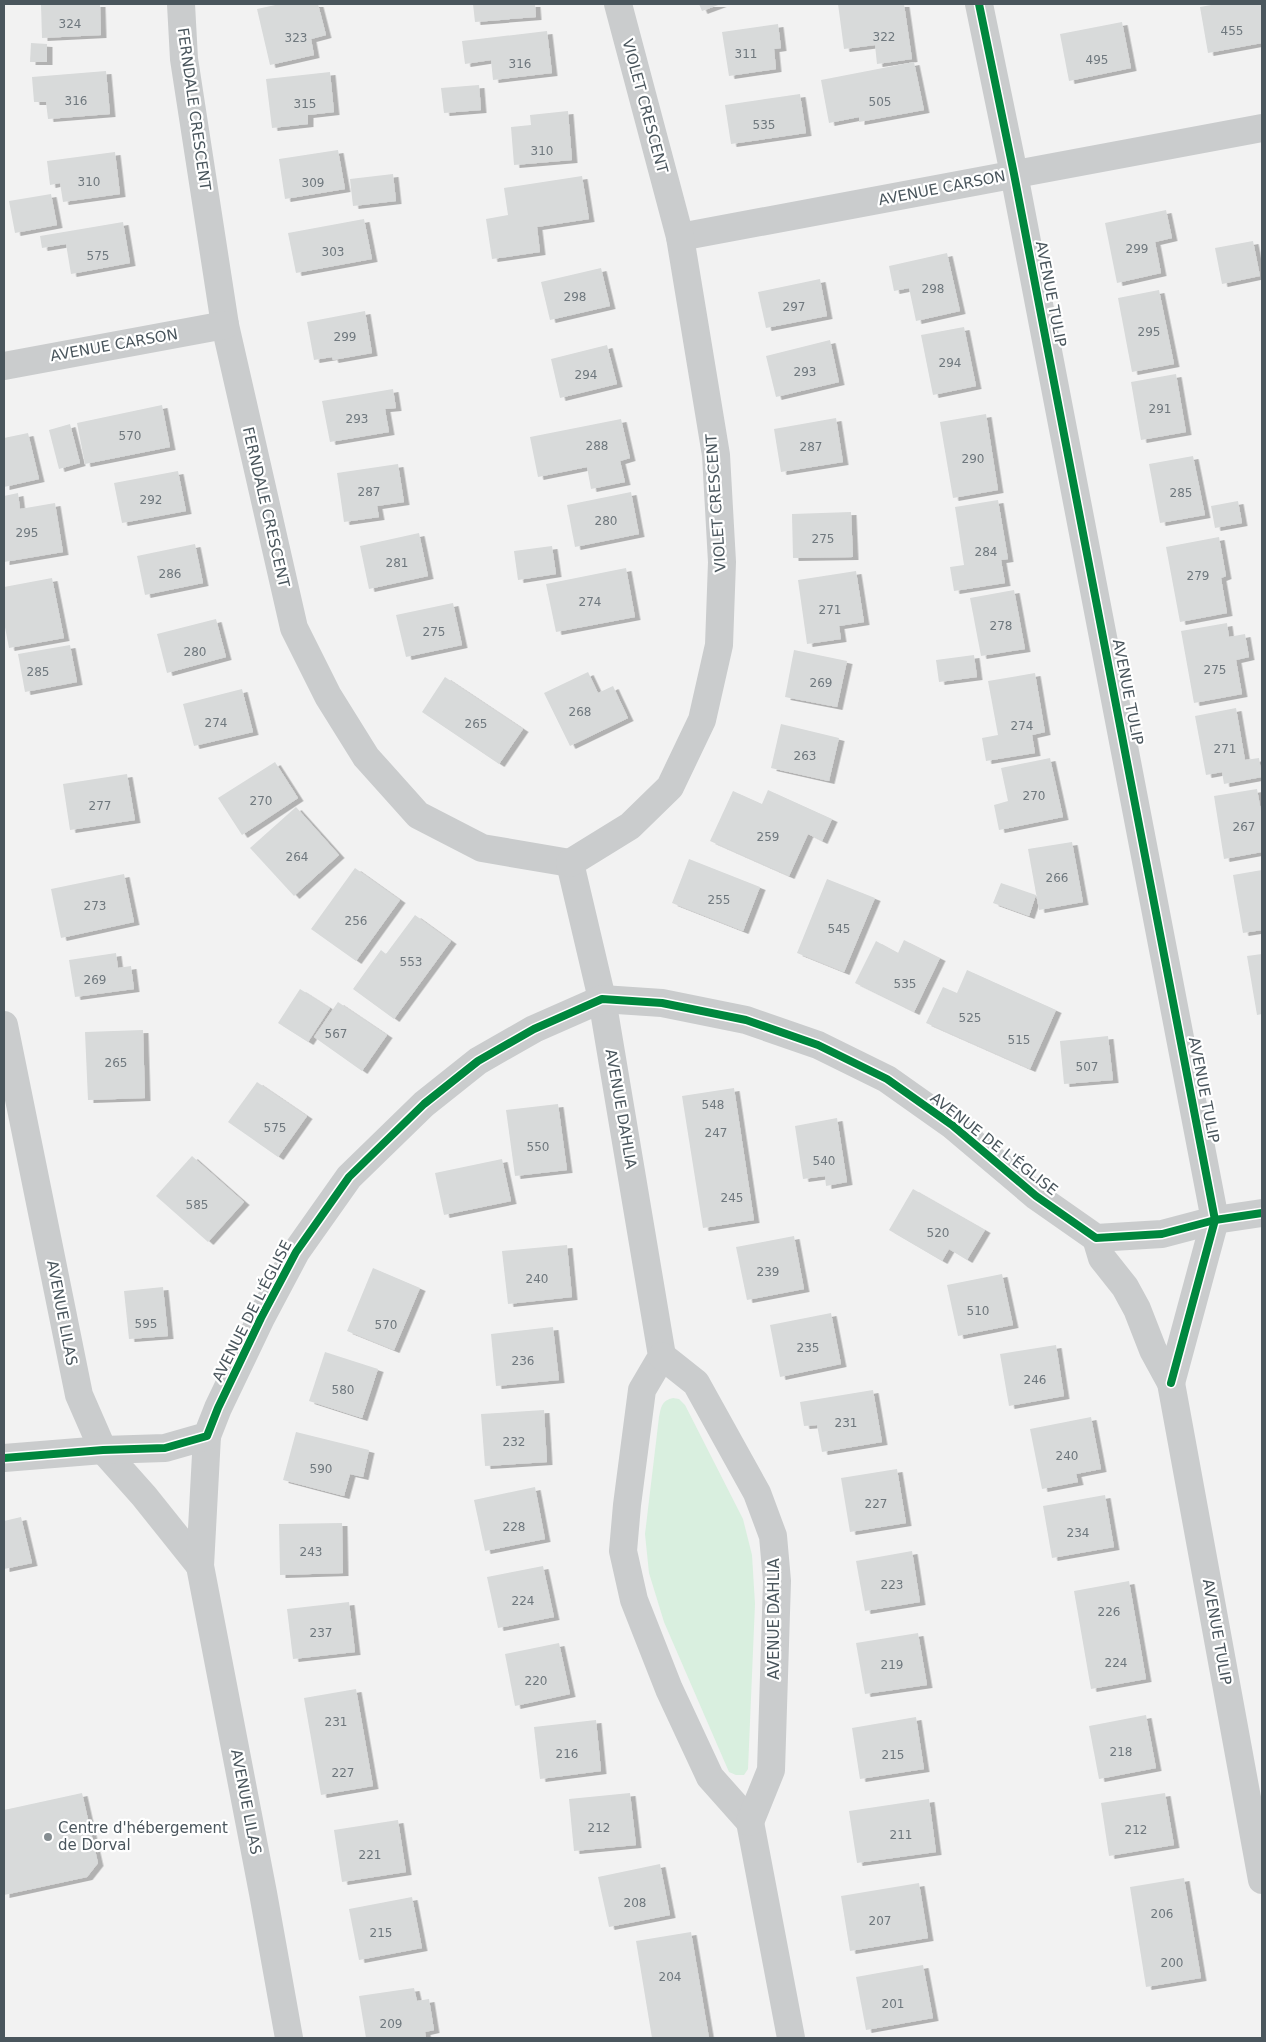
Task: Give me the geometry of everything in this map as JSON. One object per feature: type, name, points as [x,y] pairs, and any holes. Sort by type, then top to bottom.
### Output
[{"type":"street","name":"FERNDALE CRESCENT","points":[[180,4],[184,59],[225,325],[294,628],[328,696],[366,757],[418,815],[482,848],[570,863]]},
{"type":"street","name":"VIOLET CRESCENT","points":[[570,863],[630,826],[670,786],[702,720],[719,645],[722,562],[716,455],[680,237],[618,4]]},
{"type":"street","name":"AVENUE TULIP","points":[[979,4],[1014,174],[1215,1220],[1171,1383]]},
{"type":"street","name":"AVENUE CARSON","points":[[680,237],[1262,128]]},
{"type":"street","name":"AVENUE CARSON","points":[[4,366],[225,325]]},
{"type":"street","name":"AVENUE DAHLIA","points":[[570,863],[602,999],[662,1356],[696,1383],[757,1493],[772,1536],[777,1581],[771,1770],[750,1822]]},
{"type":"street","name":"AVENUE DE L'ÉGLISE","points":[[207,1436],[260,1318],[292,1261],[349,1177],[424,1104],[478,1061],[534,1029],[602,999],[662,1003],[746,1020],[818,1045],[895,1085],[952,1125],[1036,1196],[1096,1238]]},
{"type":"street","name":"AVENUE LILAS","points":[[4,1024],[79,1395],[103,1450],[144,1496],[200,1566]]},
{"type":"street","points":[[1096,1238],[1162,1234],[1215,1220],[1262,1213]]},
{"type":"street","name":"AVENUE TULIP","points":[[1096,1238],[1102,1258],[1125,1287],[1137,1309],[1153,1350],[1171,1383],[1262,1880]]},
{"type":"street","points":[[662,1356],[642,1390],[623,1551],[634,1600],[669,1689],[710,1777],[750,1822],[791,2038]]},
{"type":"street","points":[[4,1458],[103,1450],[165,1448],[207,1436]]},
{"type":"street","name":"AVENUE LILAS","points":[[207,1436],[200,1566],[260,1874],[289,2038]]},
{"type":"green space","points":[[673,1398],[679,1399],[685,1405],[743,1519],[752,1555],[755,1604],[748,1769],[744,1775],[736,1775],[729,1772],[664,1622],[649,1573],[645,1534],[659,1417],[664,1402]]},
{"type":"building","points":[[41,4],[100,4],[101,35],[42,38]]},
{"type":"building","points":[[280,4],[318,4],[326,35],[311,39],[314,55],[270,65],[257,9]]},
{"type":"building","points":[[473,4],[535,4],[536,17],[475,22]]},
{"type":"building","points":[[699,4],[721,4],[702,11]]},
{"type":"building","points":[[838,4],[904,4],[912,59],[877,64],[875,45],[844,49]]},
{"type":"building","points":[[1217,4],[1262,4],[1262,43],[1208,53],[1200,7]]},
{"type":"building","points":[[1122,22],[1131,68],[1069,81],[1060,34]]},
{"type":"building","points":[[778,24],[781,48],[774,49],[776,69],[729,76],[722,32]]},
{"type":"building","points":[[547,31],[552,73],[493,80],[491,60],[465,64],[462,41]]},
{"type":"building","points":[[31,43],[47,44],[47,62],[30,62]]},
{"type":"building","points":[[914,62],[924,110],[859,122],[859,117],[829,123],[821,80]]},
{"type":"building","points":[[106,71],[110,114],[48,119],[46,102],[34,102],[32,77]]},
{"type":"building","points":[[330,72],[334,112],[308,115],[308,124],[272,128],[266,79]]},
{"type":"building","points":[[479,85],[481,110],[444,113],[441,88]]},
{"type":"building","points":[[800,94],[806,133],[731,144],[725,105]]},
{"type":"building","points":[[568,111],[572,160],[514,165],[511,127],[531,125],[530,115]]},
{"type":"building","points":[[338,150],[345,189],[285,199],[279,159]]},
{"type":"building","points":[[115,152],[120,194],[63,202],[60,183],[50,185],[47,161]]},
{"type":"building","points":[[393,174],[396,201],[353,206],[350,179]]},
{"type":"building","points":[[582,176],[589,219],[537,227],[540,252],[492,259],[486,219],[508,215],[504,188]]},
{"type":"building","points":[[51,194],[57,225],[15,233],[9,201]]},
{"type":"building","points":[[1166,210],[1172,238],[1155,242],[1161,273],[1117,283],[1105,223]]},
{"type":"building","points":[[364,219],[372,259],[296,273],[288,233]]},
{"type":"building","points":[[123,222],[130,263],[71,274],[66,244],[42,248],[40,236]]},
{"type":"building","points":[[1253,241],[1260,276],[1222,284],[1215,248]]},
{"type":"building","points":[[947,253],[960,311],[916,321],[909,288],[894,291],[889,266]]},
{"type":"building","points":[[601,268],[610,306],[550,320],[541,282]]},
{"type":"building","points":[[820,279],[827,316],[766,328],[758,292]]},
{"type":"building","points":[[1159,290],[1174,364],[1132,372],[1118,298]]},
{"type":"building","points":[[365,311],[372,353],[333,360],[332,357],[314,360],[307,322]]},
{"type":"building","points":[[964,327],[976,386],[933,395],[921,335]]},
{"type":"building","points":[[830,340],[839,382],[776,397],[766,356]]},
{"type":"building","points":[[607,345],[617,384],[560,398],[551,359]]},
{"type":"building","points":[[1176,374],[1186,432],[1141,440],[1131,382]]},
{"type":"building","points":[[393,389],[396,408],[385,409],[389,432],[330,442],[322,401]]},
{"type":"building","points":[[162,405],[170,447],[85,464],[77,423]]},
{"type":"building","points":[[986,414],[998,490],[953,498],[940,422]]},
{"type":"building","points":[[836,418],[843,462],[781,472],[774,429]]},
{"type":"building","points":[[621,419],[630,458],[620,461],[625,482],[591,489],[587,467],[538,477],[530,437]]},
{"type":"building","points":[[70,424],[80,463],[59,469],[49,430]]},
{"type":"building","points":[[28,433],[39,479],[4,487],[4,438]]},
{"type":"building","points":[[1193,456],[1205,515],[1160,523],[1149,464]]},
{"type":"building","points":[[398,464],[404,502],[377,506],[379,517],[344,522],[337,473]]},
{"type":"building","points":[[178,471],[186,511],[122,523],[114,483]]},
{"type":"building","points":[[631,492],[639,534],[575,547],[567,505]]},
{"type":"building","points":[[18,493],[20,509],[55,503],[63,552],[4,562],[4,496]]},
{"type":"building","points":[[998,500],[1008,559],[1001,560],[1005,583],[954,591],[950,567],[964,565],[955,507]]},
{"type":"building","points":[[1238,501],[1242,523],[1215,528],[1211,506]]},
{"type":"building","points":[[851,512],[853,557],[793,558],[792,514]]},
{"type":"building","points":[[419,533],[428,576],[369,589],[360,546]]},
{"type":"building","points":[[1219,537],[1226,576],[1221,578],[1227,613],[1180,622],[1166,547]]},
{"type":"building","points":[[195,544],[203,583],[145,595],[137,556]]},
{"type":"building","points":[[552,546],[556,574],[518,580],[514,551]]},
{"type":"building","points":[[626,568],[635,617],[556,632],[546,584]]},
{"type":"building","points":[[856,571],[864,622],[839,626],[841,639],[807,644],[798,580]]},
{"type":"building","points":[[52,578],[64,638],[9,648],[4,622],[4,587]]},
{"type":"building","points":[[1014,590],[1025,649],[981,656],[970,598]]},
{"type":"building","points":[[453,603],[462,645],[406,657],[396,615]]},
{"type":"building","points":[[216,619],[226,657],[167,673],[157,634]]},
{"type":"building","points":[[1227,623],[1229,637],[1245,634],[1249,657],[1236,660],[1242,694],[1194,703],[1181,631]]},
{"type":"building","points":[[70,645],[77,682],[25,692],[18,654]]},
{"type":"building","points":[[794,650],[847,661],[837,707],[785,697]]},
{"type":"building","points":[[974,655],[977,677],[939,682],[936,660]]},
{"type":"building","points":[[588,672],[598,693],[613,686],[628,718],[570,746],[544,693]]},
{"type":"building","points":[[1035,673],[1045,732],[1032,735],[1035,753],[986,761],[982,738],[998,735],[988,681]]},
{"type":"building","points":[[445,677],[523,729],[499,764],[422,712]]},
{"type":"building","points":[[242,689],[253,732],[194,746],[183,704]]},
{"type":"building","points":[[1236,708],[1245,760],[1259,758],[1262,777],[1224,784],[1222,772],[1206,775],[1195,716]]},
{"type":"building","points":[[781,724],[839,738],[829,781],[771,768]]},
{"type":"building","points":[[1050,758],[1063,817],[999,830],[994,805],[1008,801],[1001,768]]},
{"type":"building","points":[[275,762],[298,798],[242,835],[218,798]]},
{"type":"building","points":[[127,774],[135,820],[70,830],[63,784]]},
{"type":"building","points":[[1257,789],[1262,817],[1262,852],[1224,859],[1214,796]]},
{"type":"building","points":[[768,790],[832,819],[822,841],[808,834],[789,876],[710,841],[733,791],[762,804]]},
{"type":"building","points":[[296,807],[339,855],[294,896],[250,848]]},
{"type":"building","points":[[1072,842],[1083,902],[1039,910],[1028,849]]},
{"type":"building","points":[[689,859],[760,887],[743,931],[672,903]]},
{"type":"building","points":[[355,868],[400,900],[356,961],[311,929]]},
{"type":"building","points":[[1262,870],[1262,930],[1243,933],[1233,875]]},
{"type":"building","points":[[124,874],[134,922],[61,938],[51,889]]},
{"type":"building","points":[[827,879],[875,898],[844,972],[797,953]]},
{"type":"building","points":[[1001,883],[1036,895],[1029,916],[993,903]]},
{"type":"building","points":[[415,915],[451,941],[394,1019],[353,989],[381,950],[386,954]]},
{"type":"building","points":[[904,940],[940,958],[914,1012],[855,983],[876,941],[898,953]]},
{"type":"building","points":[[116,953],[118,968],[131,966],[134,989],[75,997],[69,960]]},
{"type":"building","points":[[1262,954],[1262,1014],[1257,1015],[1247,956]]},
{"type":"building","points":[[967,970],[1056,1010],[1030,1069],[926,1023],[943,987],[957,993]]},
{"type":"building","points":[[300,989],[330,1008],[308,1042],[278,1023]]},
{"type":"building","points":[[338,1002],[387,1035],[362,1071],[314,1037]]},
{"type":"building","points":[[143,1030],[145,1098],[88,1100],[85,1032]]},
{"type":"building","points":[[1108,1036],[1113,1080],[1064,1084],[1060,1041]]},
{"type":"building","points":[[257,1082],[307,1116],[278,1157],[228,1122]]},
{"type":"building","points":[[734,1088],[754,1220],[703,1228],[682,1096]]},
{"type":"building","points":[[558,1104],[567,1170],[515,1176],[506,1110]]},
{"type":"building","points":[[837,1118],[847,1182],[826,1186],[825,1176],[803,1179],[795,1126]]},
{"type":"building","points":[[192,1156],[244,1202],[208,1242],[156,1196]]},
{"type":"building","points":[[502,1159],[511,1201],[444,1215],[435,1173]]},
{"type":"building","points":[[913,1189],[985,1230],[967,1260],[949,1249],[942,1261],[889,1230]]},
{"type":"building","points":[[794,1236],[804,1289],[747,1300],[736,1247]]},
{"type":"building","points":[[567,1245],[572,1297],[508,1304],[502,1251]]},
{"type":"building","points":[[373,1268],[420,1288],[394,1350],[347,1331]]},
{"type":"building","points":[[1002,1274],[1013,1325],[958,1336],[947,1285]]},
{"type":"building","points":[[163,1287],[168,1336],[129,1339],[124,1291]]},
{"type":"building","points":[[831,1313],[841,1364],[780,1377],[770,1325]]},
{"type":"building","points":[[553,1327],[559,1380],[496,1386],[491,1334]]},
{"type":"building","points":[[1056,1345],[1064,1396],[1009,1406],[1000,1354]]},
{"type":"building","points":[[325,1352],[378,1369],[362,1418],[309,1401]]},
{"type":"building","points":[[873,1390],[882,1442],[822,1452],[817,1425],[804,1426],[800,1402]]},
{"type":"building","points":[[544,1410],[547,1462],[485,1466],[481,1414]]},
{"type":"building","points":[[1091,1417],[1101,1469],[1076,1474],[1078,1482],[1042,1489],[1030,1429]]},
{"type":"building","points":[[296,1432],[369,1450],[363,1477],[350,1474],[344,1496],[283,1480]]},
{"type":"building","points":[[897,1469],[906,1523],[850,1532],[841,1478]]},
{"type":"building","points":[[535,1487],[545,1539],[485,1551],[474,1500]]},
{"type":"building","points":[[1105,1495],[1114,1547],[1052,1558],[1043,1506]]},
{"type":"building","points":[[21,1517],[32,1563],[4,1569],[4,1521]]},
{"type":"building","points":[[342,1523],[343,1573],[280,1575],[279,1524]]},
{"type":"building","points":[[912,1551],[920,1602],[865,1611],[856,1561]]},
{"type":"building","points":[[543,1566],[554,1617],[498,1628],[487,1577]]},
{"type":"building","points":[[1129,1581],[1146,1679],[1091,1689],[1074,1591]]},
{"type":"building","points":[[349,1602],[355,1652],[293,1659],[287,1609]]},
{"type":"building","points":[[918,1633],[927,1685],[865,1694],[856,1643]]},
{"type":"building","points":[[559,1643],[570,1694],[515,1706],[505,1654]]},
{"type":"building","points":[[356,1689],[373,1786],[321,1795],[304,1698]]},
{"type":"building","points":[[1146,1715],[1156,1768],[1099,1779],[1089,1726]]},
{"type":"building","points":[[916,1717],[924,1769],[860,1779],[852,1728]]},
{"type":"building","points":[[596,1720],[601,1771],[540,1779],[534,1727]]},
{"type":"building","name":"Centre d'hébergement de Dorval","points":[[82,1793],[98,1863],[87,1877],[4,1895],[4,1810]]},
{"type":"building","points":[[630,1793],[636,1845],[574,1851],[569,1799]]},
{"type":"building","points":[[1165,1793],[1174,1845],[1109,1856],[1101,1803]]},
{"type":"building","points":[[929,1799],[936,1852],[857,1863],[849,1811]]},
{"type":"building","points":[[398,1820],[406,1872],[342,1882],[334,1830]]},
{"type":"building","points":[[660,1864],[670,1915],[609,1927],[598,1877]]},
{"type":"building","points":[[1184,1878],[1201,1978],[1146,1987],[1130,1887]]},
{"type":"building","points":[[919,1883],[928,1938],[850,1951],[841,1896]]},
{"type":"building","points":[[412,1897],[422,1948],[359,1960],[349,1909]]},
{"type":"building","points":[[691,1932],[709,2038],[652,2038],[636,1941]]},
{"type":"building","points":[[923,1965],[933,2018],[866,2030],[856,1977]]},
{"type":"building","points":[[414,1988],[417,2001],[429,1999],[434,2030],[425,2032],[426,2038],[366,2038],[359,1996]]},
{"type":"cycle path","points":[[979,4],[1014,174],[1215,1220],[1171,1383]]},
{"type":"cycle path","points":[[4,1458],[103,1450],[165,1448],[207,1436],[218,1408],[261,1318],[296,1252],[349,1177],[424,1104],[478,1061],[534,1029],[602,999],[662,1003],[746,1020],[818,1045],[887,1079],[952,1125],[1036,1196],[1096,1238],[1162,1234],[1215,1220],[1262,1213]]},
{"type":"place","name":"Centre d'hébergement de Dorval","points":[[48,1837]]}]
